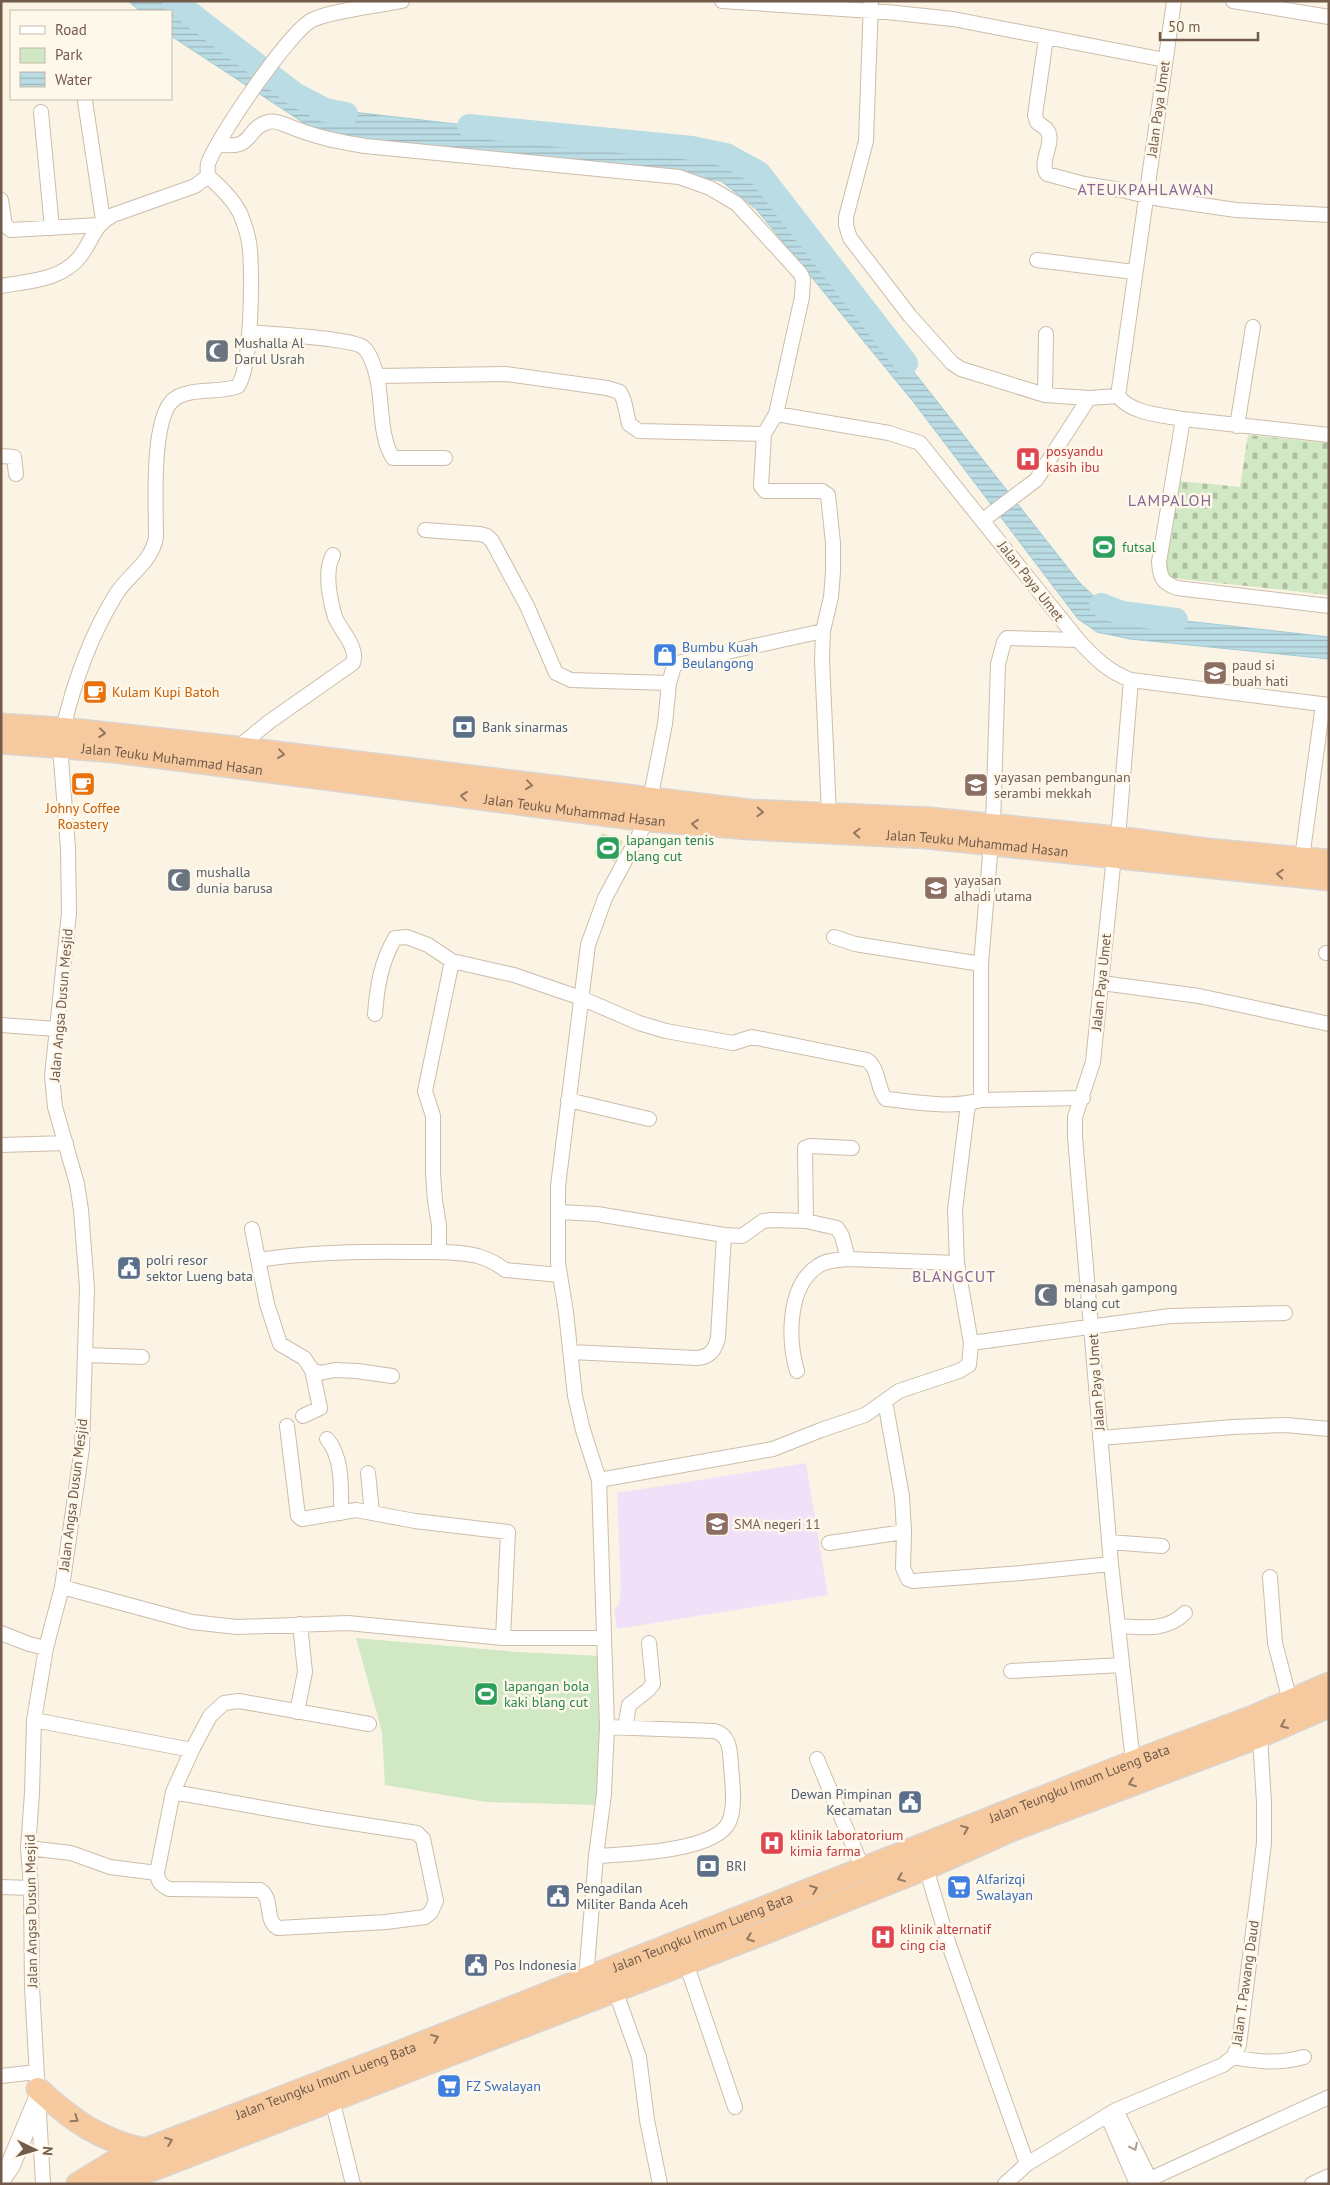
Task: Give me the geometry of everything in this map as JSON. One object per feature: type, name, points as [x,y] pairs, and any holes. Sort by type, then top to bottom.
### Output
[{"type":"highway","name":"Jalan Teuku Muhammad Hasan","points":[[1,725],[114,751],[649,810],[750,811],[930,819],[992,834],[1206,858],[1329,879]]},
{"type":"highway","name":"Jalan Teuku Muhammad Hasan","points":[[1,742],[61,738],[237,748],[649,810],[749,828],[926,837],[992,834]]},
{"type":"highway","name":"Jalan Teuku Muhammad Hasan","points":[[1206,858],[1302,858],[1329,861]]},
{"type":"highway","name":"Jalan Teungku Imum Lueng Bata","points":[[115,2184],[332,2098],[387,2067],[586,1978],[1329,1684]]},
{"type":"highway","name":"Jalan Teungku Imum Lueng Bata","points":[[78,2184],[114,2162],[145,2150],[615,1990],[686,1963],[926,1868],[1012,1830],[1260,1736],[1329,1706]]},
{"type":"highway","points":[[37,2087],[61,2110],[91,2130],[119,2144],[145,2150]]},
{"type":"main road","points":[[1,2179],[10,2166],[37,2087]]},
{"type":"street","points":[[722,1],[871,6],[1165,60]]},
{"type":"street","name":"Jalan Paya Umet","points":[[1118,396],[1134,272],[1174,1]]},
{"type":"street","points":[[1233,1],[1329,17]]},
{"type":"street","points":[[398,2],[321,16],[301,27],[280,52],[218,144],[208,166],[208,176],[231,198],[246,230],[250,249],[249,332],[356,343],[367,351],[377,376],[383,426],[393,458],[445,458]]},
{"type":"street","points":[[871,6],[866,141],[846,217],[848,231],[858,250],[910,316],[952,363],[973,374],[1045,395],[1089,398],[1118,396],[1128,405],[1146,412],[1182,419],[1329,435]]},
{"type":"street","points":[[1046,38],[1035,115],[1037,122],[1049,134],[1044,167],[1045,172],[1084,184],[1160,199],[1236,210],[1329,215]]},
{"type":"street","points":[[1,286],[50,277],[72,266],[82,254],[101,222],[85,101]]},
{"type":"street","points":[[41,112],[52,228]]},
{"type":"street","points":[[218,144],[229,146],[243,144],[268,122],[278,122],[324,140],[412,152],[597,168],[679,178],[710,188],[742,208],[800,273],[803,279],[802,298],[776,414],[764,434],[760,486],[765,491],[822,491],[828,495],[833,534],[833,572],[831,597],[823,631],[822,698],[829,815]]},
{"type":"street","points":[[1,200],[3,215],[8,229],[52,228],[101,222],[113,215],[195,186],[208,176]]},
{"type":"street","points":[[1037,260],[1134,272]]},
{"type":"street","points":[[1237,426],[1253,327]]},
{"type":"street","name":"Jalan Angsa Dusun Mesjid","points":[[43,2184],[32,1987],[31,1888],[28,1848],[34,1720],[46,1648],[62,1587],[82,1448],[87,1288],[85,1242],[76,1184],[55,1107],[52,1076],[69,913],[70,881],[61,738],[70,700],[90,643],[115,595],[149,558],[154,547],[156,458],[162,423],[168,408],[171,402],[186,393],[238,386],[244,373],[249,332]]},
{"type":"street","points":[[1045,395],[1046,334]]},
{"type":"street","points":[[377,376],[506,374],[607,388],[620,392],[629,424],[640,431],[764,434]]},
{"type":"street","points":[[985,518],[1027,487],[1039,475],[1089,398]]},
{"type":"street","name":"Jalan Paya Umet","points":[[776,414],[889,432],[920,443],[985,518],[1078,640],[1101,664],[1118,675],[1131,680],[1116,847],[1093,1062],[1083,1098],[1075,1117],[1075,1137],[1111,1564],[1133,1762]]},
{"type":"street","points":[[1182,419],[1159,562],[1160,576],[1166,584],[1177,588],[1329,606]]},
{"type":"street","points":[[1,456],[14,457],[16,474]]},
{"type":"street","points":[[426,530],[480,534],[492,540],[527,606],[556,672],[562,676],[571,680],[669,683]]},
{"type":"street","points":[[237,748],[269,722],[353,662],[354,652],[335,616],[328,573],[333,555]]},
{"type":"street","points":[[586,1978],[596,1856],[604,1794],[607,1728],[599,1480],[579,1416],[557,1249],[558,1186],[588,945],[599,911],[649,810],[665,724],[672,671],[681,662],[823,631]]},
{"type":"street","points":[[599,1480],[773,1449],[864,1415],[899,1391],[959,1371],[969,1365],[972,1343],[957,1263],[955,1210],[975,1102],[981,964],[992,834],[998,664],[1004,642],[1008,638],[1078,640]]},
{"type":"street","points":[[1131,680],[1326,704],[1302,858]]},
{"type":"street","points":[[375,1014],[380,976],[388,951],[395,938],[403,936],[428,945],[452,961],[514,975],[581,998],[622,1017],[666,1031],[733,1043],[752,1037],[867,1060],[875,1069],[880,1089],[886,1099],[928,1103],[1083,1098]]},
{"type":"street","points":[[834,938],[855,944],[981,964]]},
{"type":"street","points":[[439,1252],[439,1225],[433,1173],[433,1116],[425,1091],[452,961]]},
{"type":"street","points":[[1102,983],[1199,996],[1329,1024]]},
{"type":"street","points":[[1,1024],[56,1029]]},
{"type":"street","points":[[568,1100],[649,1119]]},
{"type":"street","points":[[1,1145],[66,1142]]},
{"type":"street","points":[[806,1221],[805,1148],[810,1146],[852,1148]]},
{"type":"street","points":[[559,1212],[597,1214],[724,1235],[742,1236],[763,1221],[806,1221],[838,1228],[848,1259]]},
{"type":"street","points":[[252,1228],[267,1304],[278,1339],[284,1347],[304,1358],[312,1370],[320,1408],[303,1416]]},
{"type":"street","points":[[570,1352],[698,1358],[710,1354],[715,1348],[718,1338],[724,1235]]},
{"type":"street","points":[[258,1260],[293,1255],[439,1252],[479,1257],[500,1265],[505,1270],[560,1275]]},
{"type":"street","points":[[797,1371],[792,1311],[804,1279],[819,1264],[848,1259],[957,1263]]},
{"type":"street","points":[[972,1343],[1170,1316],[1285,1313]]},
{"type":"street","points":[[86,1355],[142,1357]]},
{"type":"street","points":[[312,1370],[320,1373],[357,1371],[392,1376]]},
{"type":"street","points":[[885,1400],[902,1496],[903,1568],[908,1579],[913,1581],[1022,1573],[1111,1564]]},
{"type":"street","points":[[1100,1438],[1233,1427],[1294,1425],[1329,1429]]},
{"type":"street","points":[[287,1426],[298,1516],[302,1519],[356,1510],[415,1521],[508,1532],[503,1638]]},
{"type":"street","points":[[327,1439],[335,1448],[340,1480],[342,1513]]},
{"type":"street","points":[[368,1472],[372,1513]]},
{"type":"street","points":[[828,1543],[904,1532]]},
{"type":"street","points":[[1109,1542],[1162,1546]]},
{"type":"street","points":[[1270,1577],[1275,1643],[1290,1701]]},
{"type":"street","points":[[62,1587],[192,1622],[237,1626],[348,1623],[503,1638],[603,1638]]},
{"type":"street","points":[[1118,1626],[1164,1626],[1175,1622],[1185,1613]]},
{"type":"street","points":[[298,1712],[305,1672],[300,1624]]},
{"type":"street","points":[[1,1632],[29,1644],[46,1648]]},
{"type":"street","points":[[625,1728],[629,1704],[653,1684],[654,1679],[648,1643]]},
{"type":"street","points":[[1011,1671],[1122,1665]]},
{"type":"street","points":[[173,1792],[417,1833],[423,1839],[436,1900],[431,1912],[425,1917],[386,1922],[278,1928],[272,1922],[268,1899],[260,1890],[169,1889],[162,1886],[157,1873],[173,1792],[210,1716],[224,1703],[239,1701],[369,1724]]},
{"type":"street","points":[[34,1720],[192,1750]]},
{"type":"street","points":[[596,1856],[661,1852],[718,1835],[729,1822],[731,1812],[730,1757],[728,1743],[721,1733],[714,1731],[607,1728]]},
{"type":"street","name":"Jalan T. Pawang Daud","points":[[1005,2184],[1026,2164],[1112,2112],[1224,2066],[1234,2057],[1239,2044],[1264,1843],[1260,1736]]},
{"type":"street","points":[[817,1759],[863,1869]]},
{"type":"street","points":[[28,1848],[71,1853],[110,1867],[157,1873]]},
{"type":"street","points":[[926,1868],[949,1945],[1026,2164]]},
{"type":"street","points":[[1,1887],[31,1888]]},
{"type":"street","points":[[686,1963],[735,2106]]},
{"type":"street","points":[[615,1990],[639,2057],[647,2120],[660,2184]]},
{"type":"street","points":[[1234,2057],[1267,2063],[1289,2061],[1304,2057]]},
{"type":"street","points":[[1,2076],[37,2087]]},
{"type":"street","points":[[1112,2112],[1145,2182],[1329,2097]]},
{"type":"street","points":[[332,2098],[353,2184]]},
{"type":"street","points":[[1312,2184],[1329,2176]]},
{"type":"shaded area","name":"SMA negeri 11","points":[[806,1463],[828,1595],[617,1629],[614,1610],[619,1604],[621,1589],[617,1493]]},
{"type":"green space","points":[[1248,435],[1329,443],[1329,595],[1163,577],[1180,481],[1240,487]]},
{"type":"green space","name":"lapangan tenis blang cut","points":[[602,833],[623,841],[615,862],[594,854]]},
{"type":"green space","name":"lapangan bola kaki blang cut","points":[[356,1638],[518,1652],[602,1656],[600,1805],[486,1802],[385,1785],[382,1732]]},
{"type":"water","points":[[128,1],[162,1],[221,44],[316,106],[344,111],[680,150],[727,162],[762,183],[789,213],[1079,582],[1101,603],[1132,615],[1329,637],[1329,659],[1130,639],[1097,632],[1078,619],[915,404],[756,209],[721,181],[680,174],[342,137],[313,129],[172,37],[172,10],[139,10]]},
{"type":"waterway","points":[[174,1],[296,95],[325,110],[346,114]]},
{"type":"waterway","points":[[469,126],[692,148],[726,155],[759,173],[906,363]]},
{"type":"waterway","points":[[1101,605],[1122,613],[1176,620]]},
{"type":"place","name":"Mushalla Al Darul Usrah","points":[[217,351]]},
{"type":"place","name":"posyandu kasih ibu","points":[[1028,459]]},
{"type":"place","name":"futsal","points":[[1104,547]]},
{"type":"place","name":"Bumbu Kuah Beulangong","points":[[665,655]]},
{"type":"place","name":"paud si buah hati","points":[[1215,673]]},
{"type":"place","name":"Kulam Kupi Batoh","points":[[95,692]]},
{"type":"place","name":"Bank sinarmas","points":[[464,727]]},
{"type":"place","name":"Johny Coffee Roastery","points":[[83,784]]},
{"type":"place","name":"yayasan pembangunan serambi mekkah","points":[[976,785]]},
{"type":"place","name":"lapangan tenis blang cut","points":[[608,848]]},
{"type":"place","name":"mushalla dunia barusa","points":[[179,880]]},
{"type":"place","name":"yayasan alhadi utama","points":[[936,888]]},
{"type":"place","name":"polri resor sektor Lueng bata","points":[[129,1268]]},
{"type":"place","name":"menasah gampong blang cut","points":[[1046,1295]]},
{"type":"place","name":"SMA negeri 11","points":[[717,1524]]},
{"type":"place","name":"lapangan bola kaki blang cut","points":[[486,1694]]},
{"type":"place","name":"Dewan Pimpinan Kecamatan","points":[[910,1802]]},
{"type":"place","name":"klinik laboratorium kimia farma","points":[[772,1843]]},
{"type":"place","name":"BRI","points":[[708,1866]]},
{"type":"place","name":"Alfarizqi Swalayan","points":[[959,1887]]},
{"type":"place","name":"Pengadilan Militer Banda Aceh","points":[[558,1896]]},
{"type":"place","name":"klinik alternatif cing cia","points":[[883,1937]]},
{"type":"place","name":"Pos Indonesia","points":[[476,1965]]},
{"type":"place","name":"FZ Swalayan","points":[[449,2086]]},
{"type":"district","name":"ATEUKPAHLAWAN","points":[[1146,189]]},
{"type":"district","name":"LAMPALOH","points":[[1170,500]]},
{"type":"district","name":"BLANGCUT","points":[[954,1276]]}]
